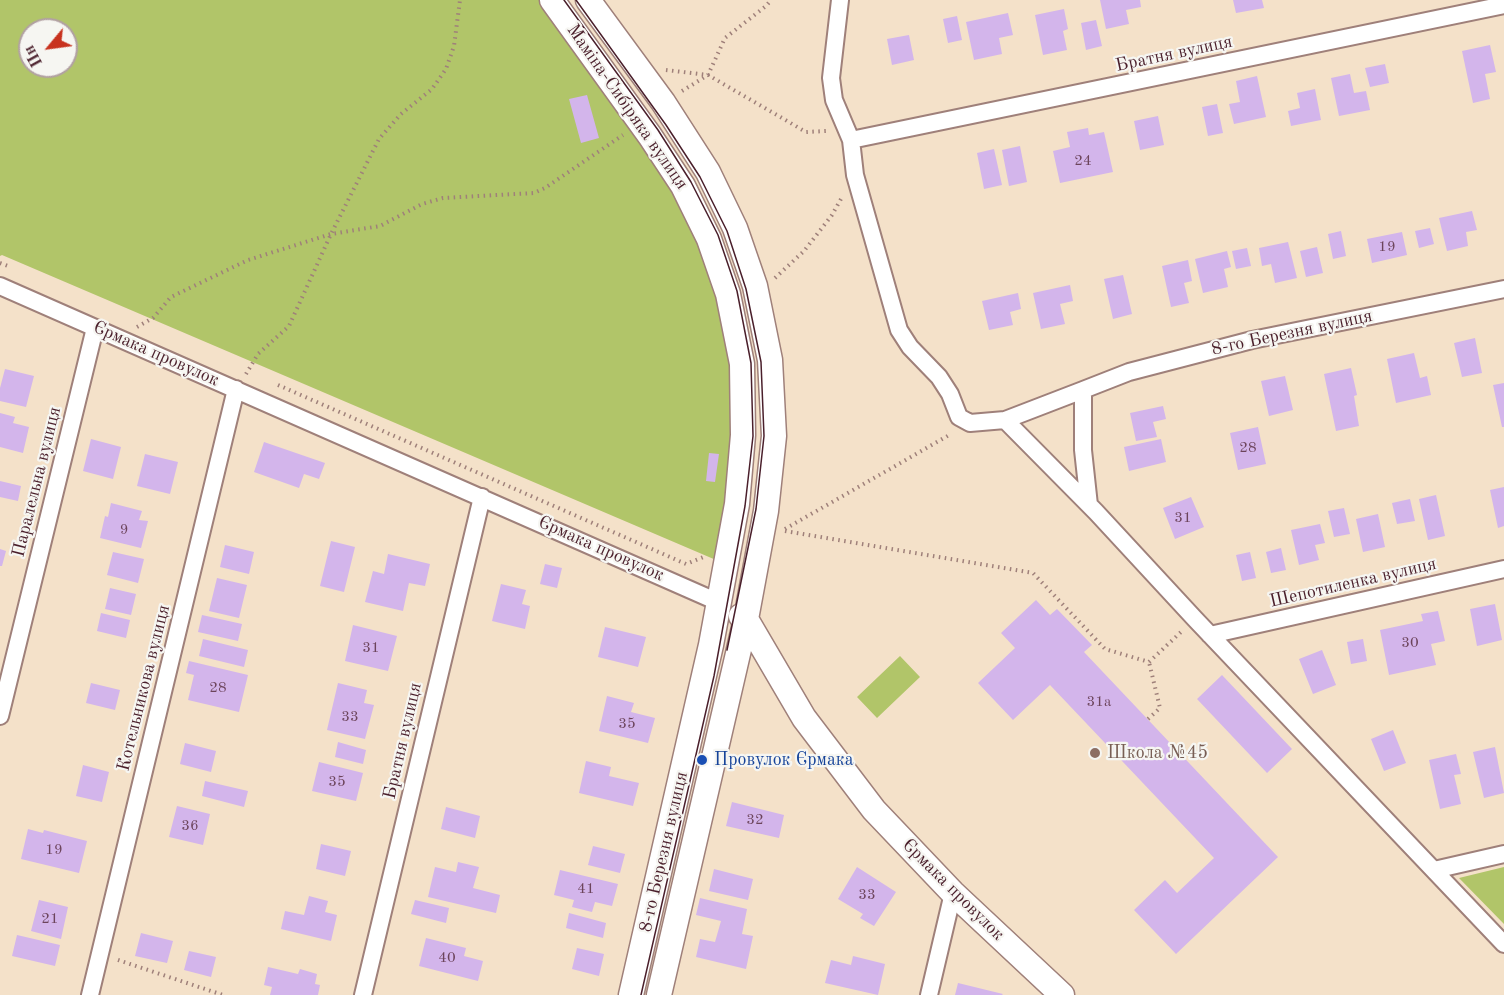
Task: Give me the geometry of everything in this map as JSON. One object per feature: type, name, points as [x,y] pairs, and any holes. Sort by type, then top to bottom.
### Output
[{"type":"main road","name":"Маміна-Сибіряка вулиця","points":[[552,0],[641,122],[683,186],[709,239],[728,294],[742,364],[743,435],[740,480],[718,602]]},
{"type":"main road","name":"Маміна-Сибіряка вулиця","points":[[588,0],[663,102],[708,172],[735,228],[755,286],[770,360],[774,436],[766,511],[746,619]]},
{"type":"main road","name":"Єрмака провулок","points":[[718,602],[746,619],[804,718],[874,810],[953,893],[1062,995]]},
{"type":"main road","name":"8-го Березня вулиця","points":[[631,995],[709,657],[718,602]]},
{"type":"main road","name":"8-го Березня вулиця","points":[[659,995],[746,619]]},
{"type":"street","points":[[840,0],[831,78],[834,100],[851,140],[855,175],[899,330],[910,347],[939,377],[950,394],[959,417],[970,423]]},
{"type":"street","name":"Братня вулиця","points":[[851,140],[1504,5]]},
{"type":"street","name":"Єрмака провулок","points":[[0,286],[718,602]]},
{"type":"street","name":"8-го Березня вулиця","points":[[970,423],[1005,420],[1129,372],[1252,340],[1504,289]]},
{"type":"street","name":"Паралельна вулиця","points":[[0,716],[95,328]]},
{"type":"street","name":"Котельникова вулиця","points":[[90,995],[236,389]]},
{"type":"street","points":[[1083,390],[1083,450],[1089,505]]},
{"type":"street","points":[[1005,420],[1089,505],[1504,944]]},
{"type":"street","name":"Братня вулиця","points":[[363,995],[482,497]]},
{"type":"street","name":"Шепотиленка вулиця","points":[[1210,635],[1504,569]]},
{"type":"street","points":[[1434,870],[1504,854]]},
{"type":"street","points":[[929,995],[953,893]]},
{"type":"path","points":[[236,389],[258,354],[289,326],[331,234],[379,139],[401,114],[432,89],[446,69],[454,46],[460,0]]},
{"type":"path","points":[[663,102],[708,75],[726,38],[771,0]]},
{"type":"path","points":[[636,67],[708,75],[806,132],[828,130],[851,140]]},
{"type":"path","points":[[118,338],[153,318],[171,297],[248,260],[331,234],[380,226],[422,204],[443,198],[534,193],[545,188],[641,122]]},
{"type":"path","points":[[771,282],[804,251],[832,215],[855,175]]},
{"type":"path","points":[[0,263],[11,268]]},
{"type":"path","points":[[130,320],[152,329]]},
{"type":"path","points":[[237,367],[258,376]]},
{"type":"path","points":[[269,381],[686,564]]},
{"type":"path","points":[[970,423],[782,531],[1033,573],[1105,649],[1149,662]]},
{"type":"path","points":[[1149,662],[1195,619]]},
{"type":"path","points":[[1148,719],[1160,708],[1149,662]]},
{"type":"path","points":[[100,954],[223,995]]},
{"type":"green space","points":[[0,0],[542,0],[676,190],[720,296],[734,365],[735,435],[727,502],[716,560],[0,256]]},
{"type":"green space","points":[[900,656],[920,677],[877,718],[857,697]]},
{"type":"green space","points":[[1504,867],[1504,924],[1459,878]]},
{"type":"building","points":[[1100,0],[1140,0],[1141,7],[1126,10],[1129,24],[1106,29]]},
{"type":"building","points":[[1233,0],[1262,0],[1264,8],[1236,13]]},
{"type":"building","points":[[1064,9],[1068,29],[1063,31],[1067,50],[1043,55],[1035,15]]},
{"type":"building","points":[[1008,13],[1013,35],[999,38],[1002,54],[974,60],[966,22]]},
{"type":"building","points":[[957,16],[962,40],[948,43],[943,19]]},
{"type":"building","points":[[1096,20],[1102,46],[1086,50],[1081,23]]},
{"type":"building","points":[[909,35],[914,60],[892,65],[887,39]]},
{"type":"building","points":[[1490,45],[1496,72],[1485,74],[1490,99],[1473,103],[1462,51]]},
{"type":"building","points":[[1385,64],[1389,83],[1370,87],[1365,68]]},
{"type":"building","points":[[1350,74],[1354,93],[1366,91],[1370,110],[1339,116],[1331,78]]},
{"type":"building","points":[[1257,76],[1266,117],[1234,124],[1229,104],[1240,102],[1236,81]]},
{"type":"building","points":[[1315,89],[1321,120],[1291,126],[1288,111],[1300,108],[1297,93]]},
{"type":"building","points":[[587,95],[599,138],[581,143],[569,99]]},
{"type":"building","points":[[1217,104],[1223,133],[1208,136],[1202,107]]},
{"type":"building","points":[[1158,116],[1164,145],[1140,150],[1134,121]]},
{"type":"building","points":[[1088,128],[1089,135],[1104,132],[1113,172],[1060,183],[1053,151],[1070,147],[1067,132]]},
{"type":"building","points":[[1020,146],[1027,182],[1009,186],[1002,150]]},
{"type":"building","points":[[994,149],[1002,185],[984,189],[977,153]]},
{"type":"building","points":[[1472,211],[1477,230],[1466,232],[1468,246],[1447,251],[1439,218]]},
{"type":"building","points":[[1430,228],[1434,244],[1419,248],[1415,231]]},
{"type":"building","points":[[1341,231],[1346,256],[1333,259],[1328,234]]},
{"type":"building","points":[[1402,232],[1407,255],[1372,263],[1367,239]]},
{"type":"building","points":[[1288,242],[1297,278],[1275,283],[1271,264],[1262,266],[1259,248]]},
{"type":"building","points":[[1317,247],[1323,273],[1306,277],[1300,251]]},
{"type":"building","points":[[1247,248],[1251,266],[1236,269],[1232,251]]},
{"type":"building","points":[[1227,251],[1231,267],[1224,269],[1228,287],[1203,293],[1195,259]]},
{"type":"building","points":[[1188,260],[1192,281],[1184,283],[1189,303],[1171,307],[1162,266]]},
{"type":"building","points":[[1123,275],[1132,314],[1113,319],[1104,279]]},
{"type":"building","points":[[1070,285],[1073,301],[1060,304],[1065,324],[1041,329],[1033,293]]},
{"type":"building","points":[[1018,293],[1021,309],[1010,312],[1013,325],[989,330],[982,301]]},
{"type":"building","points":[[1475,338],[1482,373],[1462,377],[1454,343]]},
{"type":"building","points":[[1414,353],[1420,378],[1427,376],[1431,395],[1396,403],[1387,359]]},
{"type":"building","points":[[1351,368],[1357,395],[1354,396],[1359,426],[1336,431],[1324,374]]},
{"type":"building","points":[[5,369],[34,376],[26,407],[0,401],[0,388]]},
{"type":"building","points":[[1285,376],[1293,410],[1269,416],[1261,381]]},
{"type":"building","points":[[1504,383],[1504,427],[1502,427],[1493,385]]},
{"type":"building","points":[[1163,406],[1166,419],[1153,422],[1157,437],[1136,441],[1130,413]]},
{"type":"building","points":[[0,413],[15,417],[13,423],[29,427],[23,453],[0,447]]},
{"type":"building","points":[[1258,427],[1266,464],[1238,470],[1230,433]]},
{"type":"building","points":[[91,439],[121,447],[113,479],[83,471]]},
{"type":"building","points":[[1161,439],[1166,462],[1129,471],[1124,447]]},
{"type":"building","points":[[264,442],[325,463],[319,479],[304,474],[299,488],[254,472]]},
{"type":"building","points":[[709,453],[719,454],[715,482],[706,481]]},
{"type":"building","points":[[145,454],[178,462],[170,494],[137,486]]},
{"type":"building","points":[[0,481],[21,486],[18,501],[0,497]]},
{"type":"building","points":[[1504,487],[1504,526],[1498,528],[1490,490]]},
{"type":"building","points":[[1436,495],[1445,536],[1428,540],[1419,499]]},
{"type":"building","points":[[1191,497],[1204,527],[1175,539],[1163,508]]},
{"type":"building","points":[[1410,499],[1415,521],[1397,524],[1392,503]]},
{"type":"building","points":[[111,503],[142,511],[139,520],[148,521],[141,548],[100,538],[105,516],[108,517]]},
{"type":"building","points":[[1344,508],[1350,534],[1334,537],[1328,511]]},
{"type":"building","points":[[1378,514],[1385,547],[1363,552],[1356,519]]},
{"type":"building","points":[[1320,524],[1325,543],[1315,545],[1319,560],[1299,565],[1291,530]]},
{"type":"building","points":[[331,541],[355,547],[344,592],[320,586]]},
{"type":"building","points":[[225,545],[254,552],[249,574],[220,567]]},
{"type":"building","points":[[1281,548],[1286,570],[1271,573],[1266,552]]},
{"type":"building","points":[[0,549],[6,551],[2,566],[0,566]]},
{"type":"building","points":[[113,552],[144,559],[138,583],[107,575]]},
{"type":"building","points":[[1250,552],[1256,578],[1242,581],[1236,555]]},
{"type":"building","points":[[388,554],[430,564],[425,586],[409,583],[403,611],[365,602],[373,571],[384,574]]},
{"type":"building","points":[[545,564],[562,568],[557,588],[540,584]]},
{"type":"building","points":[[217,578],[247,585],[239,618],[209,611]]},
{"type":"building","points":[[501,584],[526,590],[522,604],[530,606],[525,629],[492,621]]},
{"type":"building","points":[[110,588],[136,594],[131,615],[105,609]]},
{"type":"building","points":[[1036,600],[1050,615],[1057,609],[1092,645],[1084,652],[1278,857],[1176,954],[1134,910],[1165,880],[1177,893],[1214,858],[1050,685],[1013,720],[978,683],[1015,648],[1001,633]]},
{"type":"building","points":[[1495,604],[1502,640],[1477,646],[1470,609]]},
{"type":"building","points":[[1438,611],[1445,641],[1431,644],[1436,665],[1389,675],[1380,630],[1423,621],[1421,614]]},
{"type":"building","points":[[101,613],[130,620],[126,638],[97,631]]},
{"type":"building","points":[[202,615],[242,624],[238,641],[198,632]]},
{"type":"building","points":[[353,625],[397,636],[388,671],[345,661]]},
{"type":"building","points":[[605,627],[646,637],[638,667],[598,657]]},
{"type":"building","points":[[203,639],[248,650],[244,667],[199,656]]},
{"type":"building","points":[[1363,639],[1367,661],[1351,664],[1347,642]]},
{"type":"building","points":[[1322,650],[1336,685],[1313,694],[1299,659]]},
{"type":"building","points":[[189,661],[248,675],[239,712],[188,700],[194,675],[186,673]]},
{"type":"building","points":[[1222,675],[1292,749],[1267,773],[1197,699]]},
{"type":"building","points":[[91,683],[120,690],[115,710],[86,703]]},
{"type":"building","points":[[338,683],[367,690],[364,703],[374,705],[365,739],[327,730]]},
{"type":"building","points":[[607,696],[634,703],[631,712],[655,718],[648,743],[599,731]]},
{"type":"building","points":[[1393,730],[1406,763],[1384,771],[1371,739]]},
{"type":"building","points":[[338,742],[366,750],[363,764],[335,757]]},
{"type":"building","points":[[185,743],[216,751],[211,772],[180,764]]},
{"type":"building","points":[[1495,747],[1504,793],[1484,798],[1473,752]]},
{"type":"building","points":[[1456,754],[1461,774],[1454,775],[1461,804],[1440,809],[1429,760]]},
{"type":"building","points":[[586,761],[611,767],[609,776],[639,783],[633,806],[579,793]]},
{"type":"building","points":[[319,762],[363,773],[356,801],[312,791]]},
{"type":"building","points":[[83,765],[109,772],[102,802],[76,796]]},
{"type":"building","points":[[205,781],[248,791],[244,807],[202,796]]},
{"type":"building","points":[[732,802],[784,815],[779,838],[726,826]]},
{"type":"building","points":[[177,806],[210,814],[203,845],[169,837]]},
{"type":"building","points":[[446,807],[480,816],[475,838],[441,829]]},
{"type":"building","points":[[28,829],[43,833],[44,830],[87,841],[79,873],[21,859]]},
{"type":"building","points":[[321,844],[351,851],[345,876],[316,869]]},
{"type":"building","points":[[593,846],[625,854],[620,873],[588,865]]},
{"type":"building","points":[[458,862],[479,867],[473,888],[500,895],[496,913],[428,897],[435,867],[456,872]]},
{"type":"building","points":[[857,867],[896,892],[874,926],[860,918],[863,914],[838,899]]},
{"type":"building","points":[[714,869],[753,879],[748,900],[709,891]]},
{"type":"building","points":[[560,870],[618,884],[612,906],[595,902],[592,912],[572,907],[574,900],[554,895]]},
{"type":"building","points":[[309,896],[328,901],[325,912],[337,915],[331,941],[281,929],[285,911],[304,915]]},
{"type":"building","points":[[700,898],[747,909],[742,934],[753,936],[746,969],[696,957],[700,939],[715,942],[721,921],[696,915]]},
{"type":"building","points":[[39,900],[68,907],[61,939],[31,931]]},
{"type":"building","points":[[415,900],[449,908],[446,923],[411,914]]},
{"type":"building","points":[[569,913],[606,923],[603,938],[566,928]]},
{"type":"building","points":[[141,933],[173,941],[167,963],[135,956]]},
{"type":"building","points":[[17,935],[60,945],[55,966],[12,956]]},
{"type":"building","points":[[426,938],[466,948],[464,956],[483,961],[478,981],[419,966]]},
{"type":"building","points":[[577,948],[604,954],[599,976],[572,969]]},
{"type":"building","points":[[189,951],[216,957],[211,977],[184,970]]},
{"type":"building","points":[[853,956],[885,964],[878,995],[825,983],[831,960],[851,965]]},
{"type":"building","points":[[268,967],[298,974],[300,969],[317,974],[315,984],[320,985],[318,995],[270,995],[272,987],[264,985]]},
{"type":"building","points":[[958,983],[1003,994],[955,995]]},
{"type":"tram line","points":[[564,0],[658,130],[691,182],[718,235],[737,291],[751,363],[753,436],[745,506],[714,676],[641,995]]},
{"type":"tram line","points":[[576,0],[666,125],[700,177],[727,231],[746,289],[761,362],[764,436],[756,509],[727,650]]},
{"type":"place","name":"Школа №45","points":[[1095,753]]},
{"type":"place","name":"Провулок Єрмака","points":[[702,760]]}]
